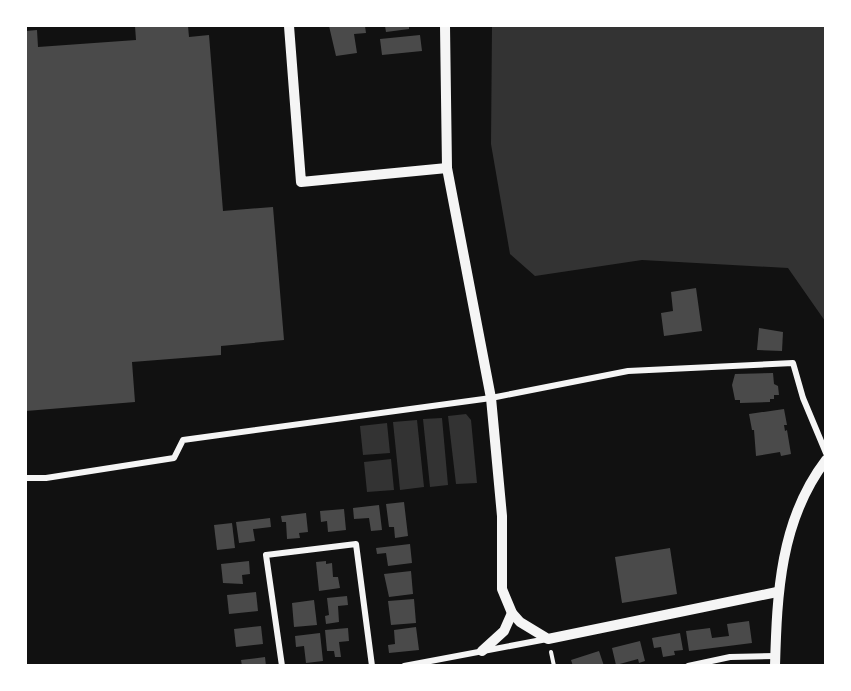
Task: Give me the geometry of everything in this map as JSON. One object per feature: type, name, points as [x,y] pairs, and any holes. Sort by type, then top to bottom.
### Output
[{"type":"street","points":[[289,26],[301,182],[447,168]]},
{"type":"street","points":[[445,26],[447,168],[491,398],[502,516],[501,582],[512,613],[528,629],[548,639]]},
{"type":"street","points":[[26,478],[46,478],[174,459],[183,440],[491,398],[628,371],[793,363],[803,398],[825,453]]},
{"type":"street","points":[[688,666],[730,657],[775,661],[777,592],[786,544],[800,504],[824,465]]},
{"type":"street","points":[[282,666],[266,555],[356,544],[372,666]]},
{"type":"street","points":[[404,666],[777,592]]},
{"type":"street","points":[[482,651],[504,631],[512,613]]},
{"type":"shaded area","points":[[492,26],[825,26],[825,321],[788,268],[642,260],[535,276],[510,254],[491,144]]},
{"type":"shaded area","points":[[466,414],[471,420],[477,483],[456,484],[448,416]]},
{"type":"shaded area","points":[[442,418],[448,485],[430,487],[423,419]]},
{"type":"shaded area","points":[[417,420],[424,487],[400,490],[393,422]]},
{"type":"shaded area","points":[[387,423],[390,453],[363,455],[360,426]]},
{"type":"shaded area","points":[[391,459],[394,490],[367,492],[364,462]]},
{"type":"building","points":[[135,26],[188,26],[189,37],[209,35],[223,211],[273,207],[284,340],[221,346],[221,355],[132,362],[135,402],[26,411],[26,31],[37,30],[38,47],[136,40]]},
{"type":"building","points":[[329,26],[365,26],[366,33],[354,34],[357,53],[336,56]]},
{"type":"building","points":[[385,26],[409,26],[409,29],[386,32]]},
{"type":"building","points":[[420,35],[422,51],[382,55],[380,39]]},
{"type":"building","points":[[696,288],[702,331],[664,336],[661,313],[673,311],[671,292]]},
{"type":"building","points":[[759,328],[783,332],[782,351],[757,350]]},
{"type":"building","points":[[773,373],[774,384],[778,386],[779,395],[774,395],[774,399],[770,399],[770,402],[740,403],[740,400],[735,400],[732,385],[735,374]]},
{"type":"building","points":[[784,409],[787,425],[784,425],[791,454],[781,456],[780,452],[756,456],[754,430],[752,430],[749,414]]},
{"type":"building","points":[[404,502],[408,536],[395,538],[394,527],[389,527],[386,504]]},
{"type":"building","points":[[379,505],[382,530],[371,531],[369,518],[354,519],[353,508]]},
{"type":"building","points":[[344,509],[346,530],[328,532],[327,521],[321,522],[320,511]]},
{"type":"building","points":[[306,513],[308,532],[299,533],[300,538],[287,539],[286,522],[282,522],[281,516]]},
{"type":"building","points":[[270,518],[271,527],[253,529],[255,541],[239,543],[236,522]]},
{"type":"building","points":[[232,523],[235,548],[217,550],[214,525]]},
{"type":"building","points":[[410,544],[412,563],[388,566],[386,553],[377,554],[376,548]]},
{"type":"building","points":[[670,548],[677,594],[622,603],[615,557]]},
{"type":"building","points":[[249,561],[250,574],[242,575],[243,584],[223,583],[221,564]]},
{"type":"building","points":[[326,561],[326,564],[332,563],[333,577],[338,577],[340,588],[319,591],[316,562]]},
{"type":"building","points":[[411,571],[413,594],[389,597],[384,574]]},
{"type":"building","points":[[256,592],[258,611],[229,614],[227,595]]},
{"type":"building","points":[[347,596],[348,605],[338,606],[339,622],[326,624],[325,616],[329,615],[327,598]]},
{"type":"building","points":[[414,599],[416,623],[391,625],[388,601]]},
{"type":"building","points":[[314,600],[317,625],[294,627],[292,603]]},
{"type":"building","points":[[749,621],[752,643],[689,651],[686,631],[710,628],[712,638],[729,636],[727,624]]},
{"type":"building","points":[[261,626],[263,644],[236,647],[234,629]]},
{"type":"building","points":[[416,627],[419,650],[389,653],[388,645],[395,644],[394,630]]},
{"type":"building","points":[[348,628],[349,641],[339,642],[341,657],[335,657],[334,651],[327,651],[325,630]]},
{"type":"building","points":[[320,633],[323,661],[306,663],[304,646],[296,647],[295,636]]},
{"type":"building","points":[[680,633],[683,650],[674,651],[675,655],[663,657],[661,647],[654,648],[652,638]]},
{"type":"building","points":[[640,641],[645,661],[639,663],[638,659],[616,665],[612,648]]},
{"type":"building","points":[[599,651],[604,666],[573,666],[571,660]]},
{"type":"building","points":[[265,657],[266,666],[242,666],[241,660]]}]
